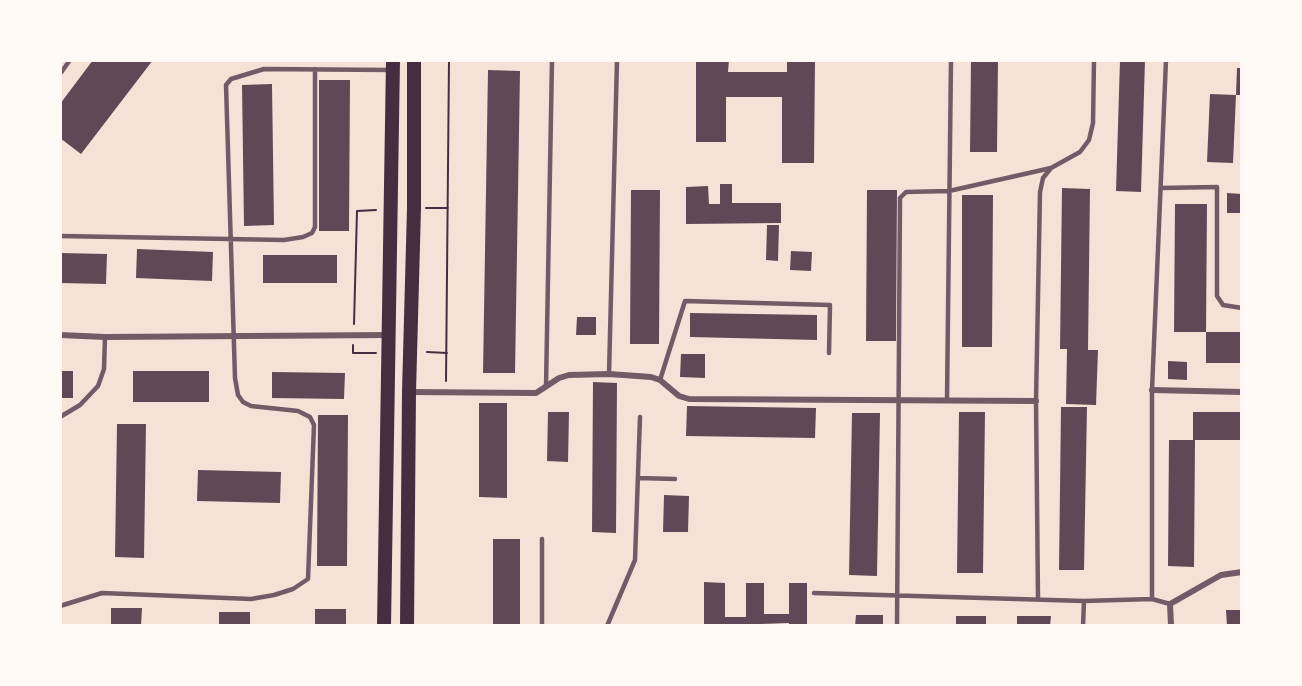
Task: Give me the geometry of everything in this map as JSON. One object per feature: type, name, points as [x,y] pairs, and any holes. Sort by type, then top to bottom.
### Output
[{"type":"main road","points":[[407,626],[409,392],[414,208],[414,60]]},
{"type":"main road","points":[[384,626],[393,65]]},
{"type":"street","points":[[60,335],[235,337],[389,335]]},
{"type":"street","points":[[409,392],[536,393],[559,378],[569,375],[609,374],[651,376],[660,380],[679,396],[689,399],[1036,400]]},
{"type":"street","points":[[1152,390],[1242,392]]},
{"type":"street","points":[[1171,626],[1170,604],[1221,575],[1242,572]]},
{"type":"lane","points":[[60,74],[70,60]]},
{"type":"lane","points":[[546,387],[552,60]]},
{"type":"lane","points":[[609,374],[617,60]]},
{"type":"lane","points":[[947,399],[951,60]]},
{"type":"lane","points":[[897,626],[900,198],[906,192],[911,191],[950,190],[1051,168],[1080,152],[1089,140],[1093,123],[1095,60]]},
{"type":"lane","points":[[1152,599],[1152,390],[1166,60]]},
{"type":"lane","points":[[60,606],[102,593],[251,599],[293,589],[308,579],[314,425],[310,417],[298,411],[251,406],[243,402],[238,395],[235,378],[226,89],[228,81],[240,75],[264,69],[393,65]]},
{"type":"lane","points":[[60,236],[284,240],[312,233],[315,227],[315,69]]},
{"type":"lane","points":[[1038,599],[1036,400],[1040,192],[1043,178],[1051,168]]},
{"type":"lane","points":[[1161,188],[1217,187],[1217,296],[1223,305],[1242,308]]},
{"type":"lane","points":[[660,380],[684,302],[830,305],[830,353]]},
{"type":"lane","points":[[60,417],[80,405],[98,386],[104,369],[105,337]]},
{"type":"lane","points":[[607,626],[635,560],[640,417]]},
{"type":"lane","points":[[638,478],[675,479]]},
{"type":"lane","points":[[542,539],[542,626]]},
{"type":"lane","points":[[814,593],[1084,601],[1152,599],[1170,604]]},
{"type":"lane","points":[[1083,626],[1084,601]]},
{"type":"path","points":[[446,393],[449,60]]},
{"type":"path","points":[[414,208],[448,208]]},
{"type":"path","points":[[376,353],[353,352],[357,211],[392,209]]},
{"type":"path","points":[[427,352],[447,353]]},
{"type":"building","points":[[93,60],[153,60],[81,154],[60,138],[60,104]]},
{"type":"building","points":[[696,60],[729,60],[728,72],[787,72],[787,60],[815,60],[814,163],[782,163],[782,97],[726,97],[726,142],[696,142]]},
{"type":"building","points":[[971,60],[998,60],[997,152],[970,152]]},
{"type":"building","points":[[1120,60],[1145,60],[1141,192],[1116,191]]},
{"type":"building","points":[[1237,68],[1242,68],[1242,95],[1236,95]]},
{"type":"building","points":[[488,70],[520,71],[515,373],[483,373]]},
{"type":"building","points":[[319,80],[350,80],[349,231],[319,231]]},
{"type":"building","points":[[272,84],[274,225],[244,226],[242,85]]},
{"type":"building","points":[[1210,94],[1236,95],[1233,163],[1207,162]]},
{"type":"building","points":[[720,184],[732,184],[732,203],[781,203],[781,223],[686,224],[686,187],[708,186],[709,204],[720,204]]},
{"type":"building","points":[[1062,188],[1090,189],[1088,350],[1098,350],[1096,405],[1066,404],[1067,349],[1060,349]]},
{"type":"building","points":[[631,190],[660,190],[659,344],[630,344]]},
{"type":"building","points":[[867,190],[897,190],[896,341],[866,341]]},
{"type":"building","points":[[1227,193],[1242,194],[1242,213],[1227,213]]},
{"type":"building","points":[[962,195],[993,195],[992,347],[962,347]]},
{"type":"building","points":[[1175,204],[1207,204],[1206,332],[1174,332]]},
{"type":"building","points":[[767,225],[779,225],[778,261],[766,260]]},
{"type":"building","points":[[137,249],[213,252],[212,281],[136,278]]},
{"type":"building","points":[[791,251],[812,252],[811,271],[790,270]]},
{"type":"building","points":[[60,253],[107,254],[106,284],[60,283]]},
{"type":"building","points":[[263,255],[337,255],[337,283],[263,283]]},
{"type":"building","points":[[690,313],[817,315],[817,340],[690,337]]},
{"type":"building","points":[[577,317],[596,317],[596,335],[576,335]]},
{"type":"building","points":[[1206,332],[1242,332],[1242,363],[1206,363]]},
{"type":"building","points":[[681,354],[705,354],[705,378],[680,377]]},
{"type":"building","points":[[1168,361],[1187,362],[1187,380],[1168,379]]},
{"type":"building","points":[[60,371],[73,371],[73,398],[60,398]]},
{"type":"building","points":[[133,371],[209,371],[209,402],[133,402]]},
{"type":"building","points":[[272,372],[345,373],[344,399],[272,398]]},
{"type":"building","points":[[593,382],[617,383],[616,533],[592,532]]},
{"type":"building","points":[[479,403],[507,403],[507,498],[479,497]]},
{"type":"building","points":[[687,406],[816,408],[815,438],[686,436]]},
{"type":"building","points":[[1061,407],[1087,407],[1084,570],[1059,570]]},
{"type":"building","points":[[548,412],[569,412],[568,462],[547,461]]},
{"type":"building","points":[[959,412],[985,412],[983,573],[957,573]]},
{"type":"building","points":[[1193,412],[1242,412],[1242,440],[1195,440],[1194,567],[1168,566],[1169,440],[1193,440]]},
{"type":"building","points":[[852,413],[880,413],[877,576],[849,575]]},
{"type":"building","points":[[318,415],[348,415],[347,566],[317,566]]},
{"type":"building","points":[[117,424],[146,424],[144,558],[115,557]]},
{"type":"building","points":[[198,470],[281,472],[280,503],[197,501]]},
{"type":"building","points":[[664,495],[689,496],[688,532],[663,532]]},
{"type":"building","points":[[493,539],[520,539],[520,626],[493,626]]},
{"type":"building","points":[[704,582],[725,583],[725,617],[746,617],[746,583],[764,583],[764,614],[789,614],[789,583],[807,583],[807,626],[789,626],[789,623],[704,626]]},
{"type":"building","points":[[111,608],[142,608],[141,626],[111,626]]},
{"type":"building","points":[[315,609],[346,609],[346,626],[315,626]]},
{"type":"building","points":[[1226,610],[1242,610],[1242,626],[1227,626]]},
{"type":"building","points":[[219,612],[250,612],[250,626],[219,626]]},
{"type":"building","points":[[856,615],[883,615],[883,626],[855,626]]},
{"type":"building","points":[[956,616],[986,616],[986,626],[956,626]]},
{"type":"building","points":[[1017,616],[1051,616],[1050,626],[1017,626]]}]
